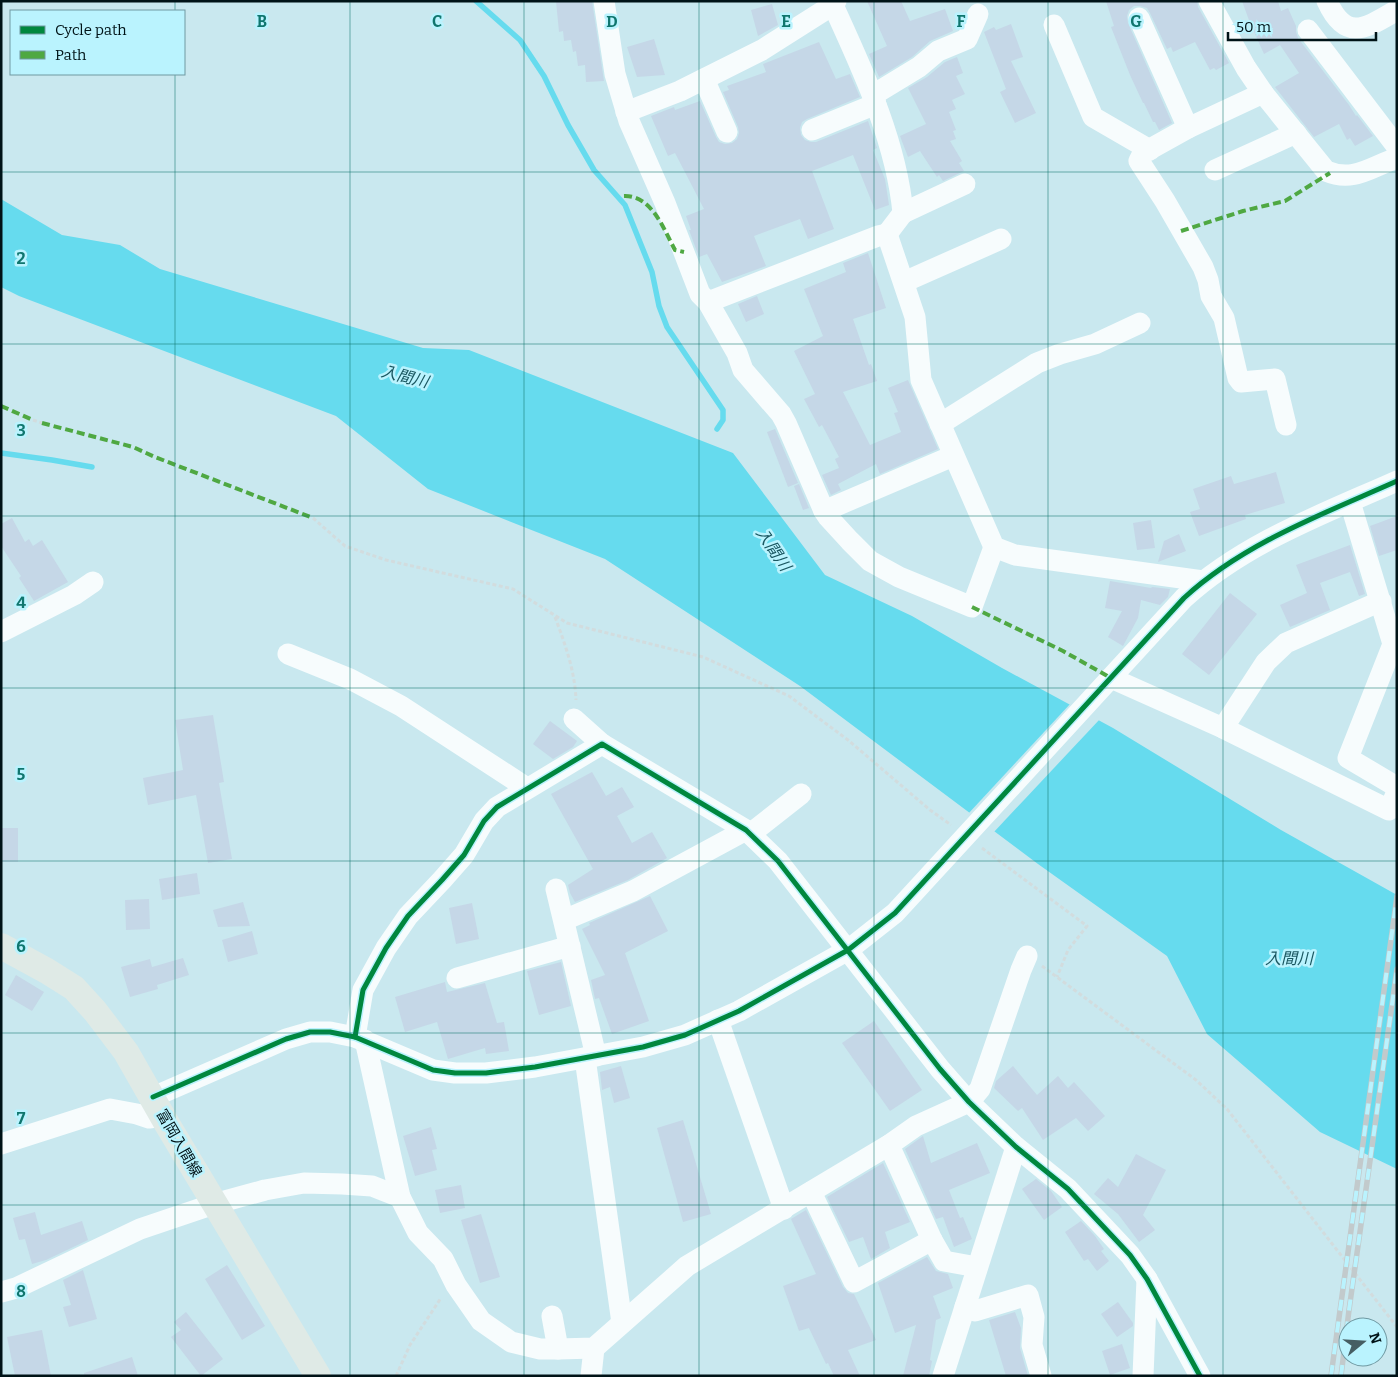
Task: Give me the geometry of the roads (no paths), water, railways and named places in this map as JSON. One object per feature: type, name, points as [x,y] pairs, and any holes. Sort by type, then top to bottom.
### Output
[{"type":"main road","name":"富岡入間線","points":[[1,946],[47,970],[74,988],[95,1011],[126,1052],[214,1204],[318,1376]]},
{"type":"street","points":[[604,1],[615,74],[626,112],[665,203],[700,294],[708,302],[737,353],[743,370],[781,414],[828,517],[870,560],[899,576],[972,607],[994,547]]},
{"type":"street","points":[[1209,1],[1246,68],[1326,171],[1333,174],[1362,174],[1397,158]]},
{"type":"street","points":[[1327,1],[1332,14],[1341,24],[1356,29],[1367,27],[1397,10]]},
{"type":"street","points":[[626,112],[680,91],[762,50],[834,3],[874,99],[898,177],[903,213]]},
{"type":"street","points":[[812,130],[874,99],[938,51],[967,39],[978,14]]},
{"type":"street","points":[[1139,18],[1188,128]]},
{"type":"street","points":[[1054,24],[1092,117],[1150,150]]},
{"type":"street","points":[[1308,30],[1397,147]]},
{"type":"street","points":[[704,79],[727,132]]},
{"type":"street","points":[[1263,92],[1188,128],[1143,153],[1139,161],[1165,201],[1203,267],[1211,296],[1224,318],[1238,378],[1241,382],[1275,379],[1286,425]]},
{"type":"street","points":[[1215,170],[1296,133]]},
{"type":"street","points":[[708,302],[887,234],[903,213],[965,184]]},
{"type":"street","points":[[887,234],[915,317],[921,380],[994,547],[1016,556],[1202,581]]},
{"type":"street","points":[[904,282],[1001,239]]},
{"type":"street","points":[[940,424],[1037,363],[1094,344],[1140,323]]},
{"type":"street","points":[[824,511],[953,456]]},
{"type":"street","points":[[1,1144],[110,1109],[149,1118],[158,1106],[286,1039],[310,1032],[330,1032],[360,1039],[433,1070],[456,1073],[486,1073],[644,1047],[686,1035],[739,1011],[848,950],[895,913],[942,864],[1184,598],[1202,581],[1262,543],[1397,481]]},
{"type":"street","points":[[1350,502],[1393,644],[1348,758],[1397,787]]},
{"type":"street","points":[[1,632],[74,595],[93,582]]},
{"type":"street","points":[[1223,728],[1266,662],[1286,643],[1381,601]]},
{"type":"street","points":[[288,654],[350,679],[402,706],[527,788]]},
{"type":"street","points":[[1106,683],[1223,728],[1389,810],[1397,792]]},
{"type":"street","points":[[574,719],[602,744],[748,832],[778,861],[940,1069],[970,1102],[1016,1147],[1068,1189],[1130,1255],[1147,1279],[1200,1376]]},
{"type":"street","points":[[602,744],[497,807],[484,820],[464,855],[408,916],[386,948],[363,990],[360,1039],[400,1197],[418,1232],[443,1260],[456,1285],[481,1321],[511,1342],[540,1349],[594,1348],[687,1266],[890,1146],[916,1126],[970,1102],[980,1089],[1027,956]]},
{"type":"street","points":[[564,920],[633,891],[748,832],[801,794]]},
{"type":"street","points":[[556,889],[570,946],[590,1057],[622,1323]]},
{"type":"street","points":[[456,978],[570,946]]},
{"type":"street","points":[[718,1020],[784,1209]]},
{"type":"street","points":[[890,1146],[932,1240],[944,1261],[978,1267]]},
{"type":"street","points":[[943,1376],[1016,1147]]},
{"type":"street","points":[[1,1292],[16,1288],[140,1229],[214,1204],[265,1190],[304,1183],[342,1184],[372,1186],[400,1197]]},
{"type":"street","points":[[811,1192],[854,1282],[932,1240]]},
{"type":"street","points":[[1143,1376],[1147,1279]]},
{"type":"street","points":[[965,1306],[975,1311],[1028,1294],[1034,1317],[1032,1345],[1040,1376]]},
{"type":"street","points":[[552,1316],[558,1349]]},
{"type":"street","points":[[591,1376],[594,1348]]},
{"type":"water","name":"入間川","points":[[1,199],[62,235],[120,245],[160,269],[423,348],[469,350],[733,453],[825,575],[912,616],[1002,668],[1113,728],[1281,830],[1397,895],[1397,1169],[1320,1132],[1207,1034],[1167,956],[1038,864],[800,686],[605,559],[428,489],[336,416],[19,296],[1,287]]},
{"type":"waterway","points":[[476,1],[520,40],[544,76],[568,125],[594,170],[625,205],[652,272],[659,306],[667,327],[723,410],[723,420],[717,429]]},
{"type":"waterway","points":[[1,453],[92,467]]},
{"type":"railway","points":[[1331,1376],[1397,896]]},
{"type":"railway","points":[[1341,1376],[1397,969]]}]
